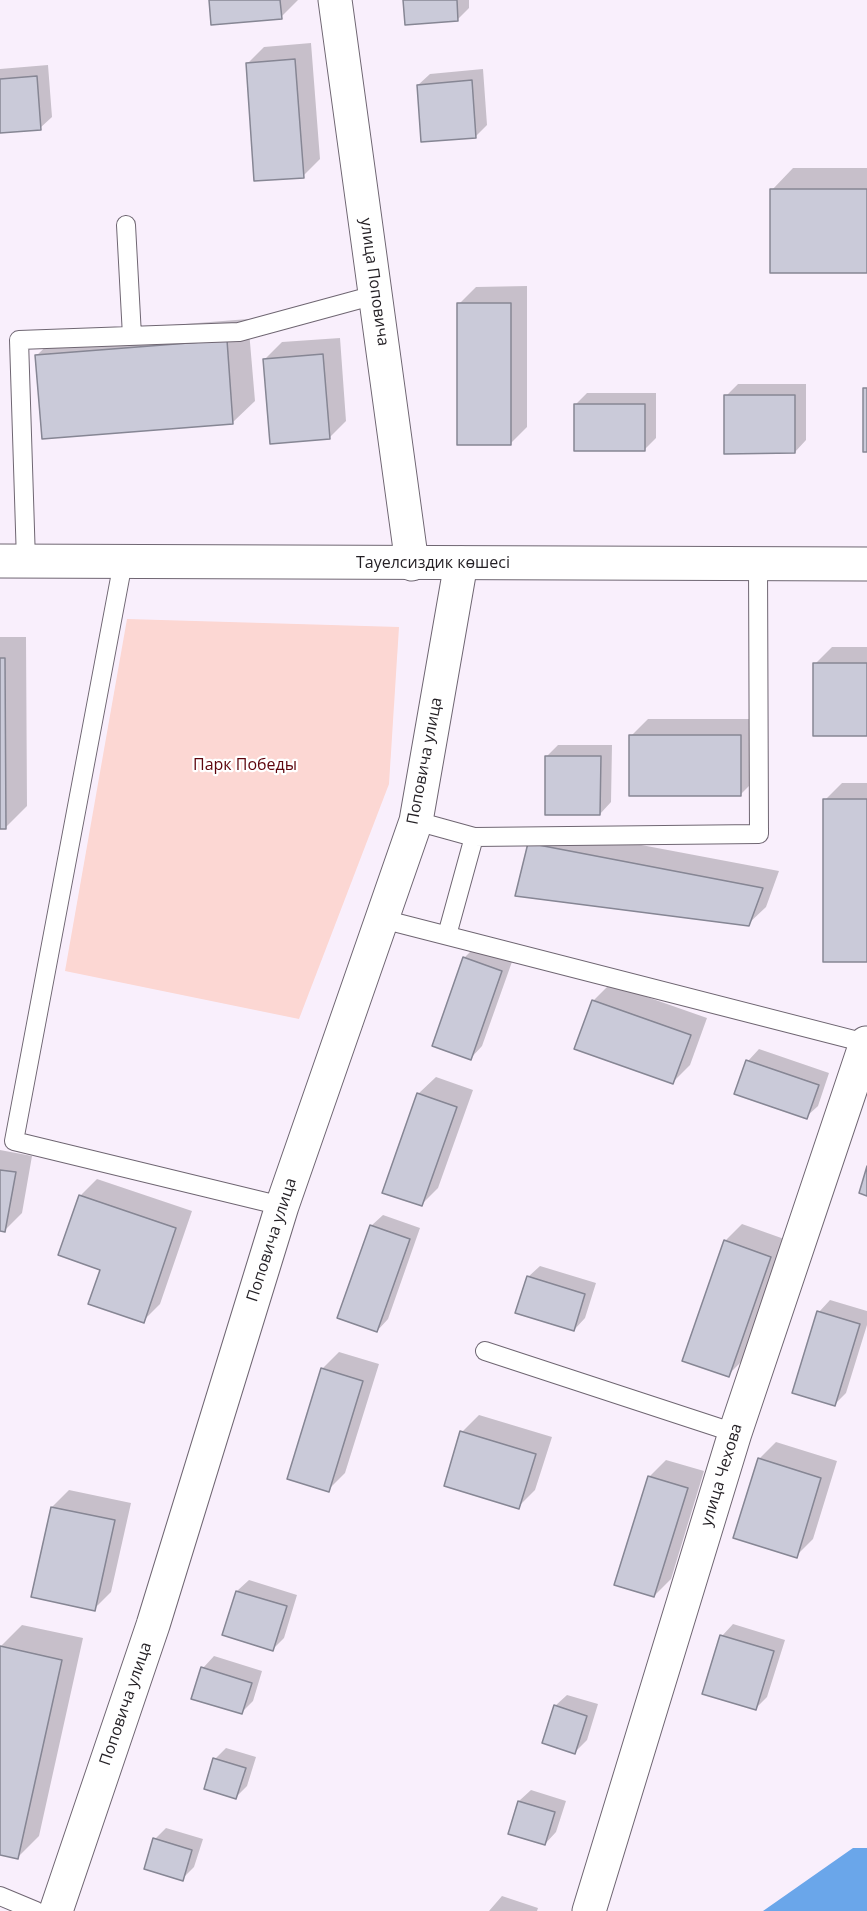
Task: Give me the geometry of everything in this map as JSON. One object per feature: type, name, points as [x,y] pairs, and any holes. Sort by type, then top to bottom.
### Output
[{"type":"street","name":"улица Поповича","points":[[335,0],[412,564]]},
{"type":"street","name":"Тауелсиздик көшесі","points":[[13,561],[867,564]]},
{"type":"street","name":"Поповича улица","points":[[56,1911],[153,1625],[282,1206],[416,821],[461,563]]},
{"type":"street","name":"улица Чехова","points":[[589,1911],[735,1433],[866,1043]]},
{"type":"lane","points":[[126,225],[132,336]]},
{"type":"lane","points":[[13,561],[19,340],[240,332],[375,295]]},
{"type":"lane","points":[[123,562],[14,1141],[282,1206]]},
{"type":"lane","points":[[416,821],[474,837],[759,834],[758,563]]},
{"type":"lane","points":[[447,935],[474,837]]},
{"type":"lane","points":[[382,919],[866,1043]]},
{"type":"lane","points":[[485,1351],[735,1433]]},
{"type":"lane","points":[[0,1896],[36,1911]]},
{"type":"green space","name":"Парк Победы","points":[[127,619],[399,627],[389,784],[299,1019],[65,971]]},
{"type":"water","points":[[853,1848],[867,1848],[867,1911],[763,1911]]},
{"type":"building","points":[[209,0],[280,0],[282,19],[211,25]]},
{"type":"building","points":[[403,0],[457,0],[458,21],[405,25]]},
{"type":"building","points":[[295,59],[304,178],[254,181],[246,63]]},
{"type":"building","points":[[37,76],[41,130],[0,133],[0,79]]},
{"type":"building","points":[[472,80],[476,138],[421,142],[417,85]]},
{"type":"building","points":[[770,189],[867,189],[867,273],[770,273]]},
{"type":"building","points":[[457,303],[511,303],[511,445],[457,445]]},
{"type":"building","points":[[227,340],[233,424],[42,439],[35,355]]},
{"type":"building","points":[[323,354],[330,439],[270,444],[263,359]]},
{"type":"building","points":[[863,388],[867,388],[867,452],[863,452]]},
{"type":"building","points":[[724,395],[795,395],[795,453],[724,454]]},
{"type":"building","points":[[574,404],[645,404],[645,451],[574,451]]},
{"type":"building","points":[[0,658],[5,658],[6,829],[0,829]]},
{"type":"building","points":[[813,663],[867,663],[867,736],[813,736]]},
{"type":"building","points":[[629,735],[741,735],[741,796],[629,796]]},
{"type":"building","points":[[545,756],[601,756],[600,815],[545,815]]},
{"type":"building","points":[[823,799],[867,799],[867,962],[823,962]]},
{"type":"building","points":[[528,843],[763,888],[749,926],[515,896]]},
{"type":"building","points":[[463,957],[502,971],[471,1060],[432,1046]]},
{"type":"building","points":[[592,1000],[691,1035],[673,1084],[574,1049]]},
{"type":"building","points":[[746,1060],[819,1085],[807,1119],[734,1094]]},
{"type":"building","points":[[417,1093],[457,1107],[422,1206],[382,1193]]},
{"type":"building","points":[[867,1166],[867,1196],[859,1193]]},
{"type":"building","points":[[0,1170],[16,1172],[5,1232],[0,1231]]},
{"type":"building","points":[[79,1195],[176,1228],[144,1323],[88,1304],[100,1270],[58,1255]]},
{"type":"building","points":[[370,1225],[410,1239],[377,1332],[337,1318]]},
{"type":"building","points":[[724,1240],[771,1257],[729,1377],[682,1361]]},
{"type":"building","points":[[527,1276],[585,1294],[574,1331],[515,1313]]},
{"type":"building","points":[[817,1311],[860,1324],[835,1406],[792,1393]]},
{"type":"building","points":[[321,1368],[363,1381],[329,1492],[287,1479]]},
{"type":"building","points":[[460,1431],[536,1454],[519,1509],[444,1486]]},
{"type":"building","points":[[758,1458],[821,1478],[797,1558],[733,1538]]},
{"type":"building","points":[[648,1476],[688,1488],[654,1597],[614,1585]]},
{"type":"building","points":[[51,1507],[115,1520],[95,1611],[31,1597]]},
{"type":"building","points":[[236,1591],[287,1606],[273,1651],[222,1635]]},
{"type":"building","points":[[720,1635],[774,1651],[756,1710],[702,1694]]},
{"type":"building","points":[[0,1646],[62,1660],[18,1859],[0,1855]]},
{"type":"building","points":[[201,1667],[252,1683],[242,1714],[191,1699]]},
{"type":"building","points":[[554,1705],[587,1716],[575,1754],[542,1743]]},
{"type":"building","points":[[213,1758],[246,1768],[236,1799],[204,1789]]},
{"type":"building","points":[[518,1801],[555,1812],[545,1845],[508,1834]]},
{"type":"building","points":[[153,1838],[192,1850],[183,1881],[144,1869]]}]
